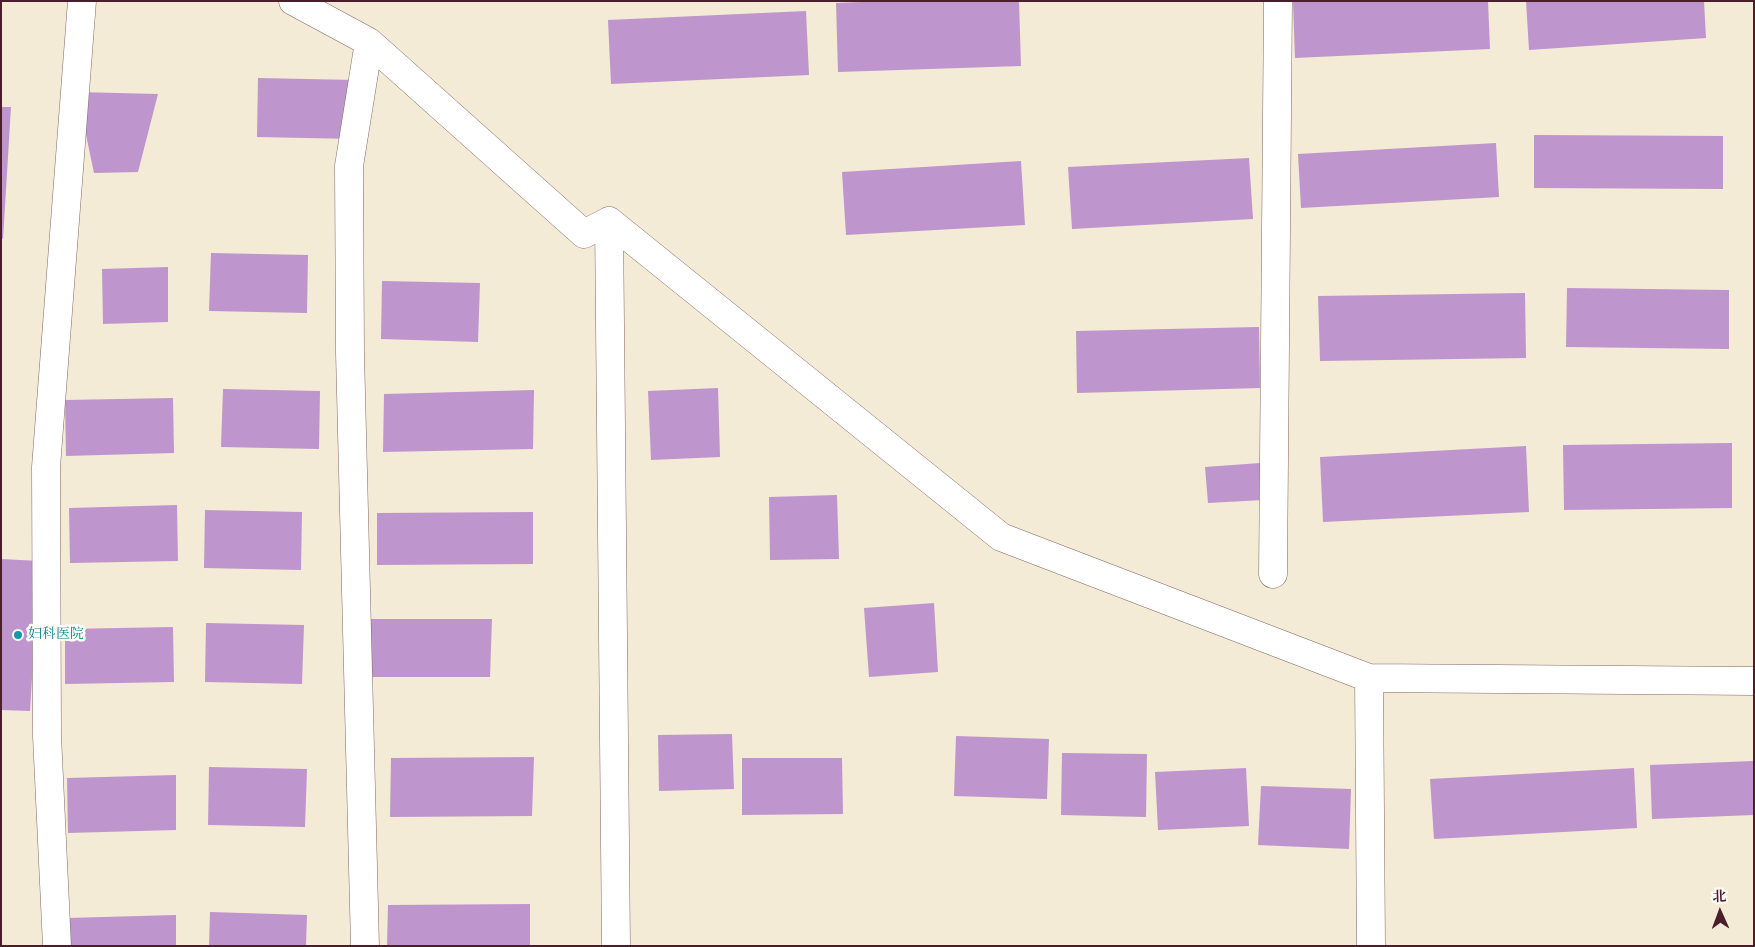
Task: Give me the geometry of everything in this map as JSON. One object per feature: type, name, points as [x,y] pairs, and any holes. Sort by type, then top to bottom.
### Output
[{"type":"street","points":[[57,946],[47,736],[46,467],[82,1]]},
{"type":"street","points":[[293,1],[369,42],[584,234],[609,221]]},
{"type":"street","points":[[1273,574],[1278,1]]},
{"type":"street","points":[[365,946],[350,353],[349,166],[369,42]]},
{"type":"street","points":[[609,221],[1001,537],[1369,678],[1754,681]]},
{"type":"street","points":[[609,221],[616,946]]},
{"type":"street","points":[[1369,678],[1372,946]]},
{"type":"building","points":[[1019,1],[1021,66],[838,72],[836,3]]},
{"type":"building","points":[[1488,1],[1490,49],[1295,58],[1293,2]]},
{"type":"building","points":[[1526,1],[1704,1],[1706,38],[1529,50]]},
{"type":"building","points":[[806,11],[809,75],[611,84],[608,20]]},
{"type":"building","points":[[258,78],[355,80],[354,139],[257,137]]},
{"type":"building","points":[[77,92],[158,94],[138,172],[94,173]]},
{"type":"building","points":[[1,107],[11,107],[3,239],[1,238]]},
{"type":"building","points":[[1534,135],[1723,136],[1723,189],[1534,188]]},
{"type":"building","points":[[1496,143],[1499,197],[1301,208],[1298,154]]},
{"type":"building","points":[[1249,158],[1253,219],[1072,229],[1068,167]]},
{"type":"building","points":[[1021,161],[1025,225],[846,235],[842,172]]},
{"type":"building","points":[[211,253],[308,255],[307,313],[209,311]]},
{"type":"building","points":[[168,267],[168,322],[103,324],[102,269]]},
{"type":"building","points":[[382,281],[480,283],[478,342],[381,339]]},
{"type":"building","points":[[1567,288],[1729,290],[1729,349],[1566,347]]},
{"type":"building","points":[[1525,293],[1526,358],[1320,361],[1318,296]]},
{"type":"building","points":[[1259,327],[1260,388],[1077,393],[1076,331]]},
{"type":"building","points":[[718,388],[720,457],[651,460],[648,391]]},
{"type":"building","points":[[223,389],[320,391],[319,449],[221,447]]},
{"type":"building","points":[[534,390],[533,449],[383,452],[384,394]]},
{"type":"building","points":[[173,398],[174,453],[66,456],[65,400]]},
{"type":"building","points":[[1732,443],[1732,508],[1564,510],[1563,445]]},
{"type":"building","points":[[1526,446],[1529,512],[1323,522],[1320,457]]},
{"type":"building","points":[[1260,463],[1263,500],[1208,503],[1205,467]]},
{"type":"building","points":[[837,495],[839,559],[770,560],[769,497]]},
{"type":"building","points":[[177,505],[178,561],[70,563],[69,508]]},
{"type":"building","points":[[205,510],[302,512],[301,570],[204,568]]},
{"type":"building","points":[[533,512],[533,564],[377,565],[377,513]]},
{"type":"building","name":"妇科医院","points":[[1,559],[39,561],[30,711],[1,710]]},
{"type":"building","points":[[934,603],[938,672],[869,677],[864,608]]},
{"type":"building","points":[[369,619],[492,619],[490,677],[367,677]]},
{"type":"building","points":[[206,623],[304,625],[302,684],[205,682]]},
{"type":"building","points":[[173,627],[174,682],[65,684],[65,629]]},
{"type":"building","points":[[732,734],[734,789],[659,791],[658,735]]},
{"type":"building","points":[[956,736],[1049,739],[1047,799],[954,796]]},
{"type":"building","points":[[1062,753],[1147,754],[1146,817],[1061,815]]},
{"type":"building","points":[[534,757],[532,816],[390,817],[391,758]]},
{"type":"building","points":[[742,758],[842,758],[843,814],[742,815]]},
{"type":"building","points":[[1754,761],[1754,815],[1652,819],[1650,765]]},
{"type":"building","points":[[209,767],[307,769],[305,827],[208,825]]},
{"type":"building","points":[[1246,768],[1249,826],[1158,830],[1155,772]]},
{"type":"building","points":[[1634,768],[1637,828],[1434,839],[1430,779]]},
{"type":"building","points":[[176,775],[176,830],[68,833],[67,778]]},
{"type":"building","points":[[1261,786],[1351,789],[1349,849],[1258,845]]},
{"type":"building","points":[[530,904],[530,946],[387,946],[388,905]]},
{"type":"building","points":[[210,912],[307,915],[306,946],[209,946]]},
{"type":"building","points":[[176,915],[176,946],[68,946],[67,918]]},
{"type":"place","name":"妇科医院","points":[[18,635]]}]
